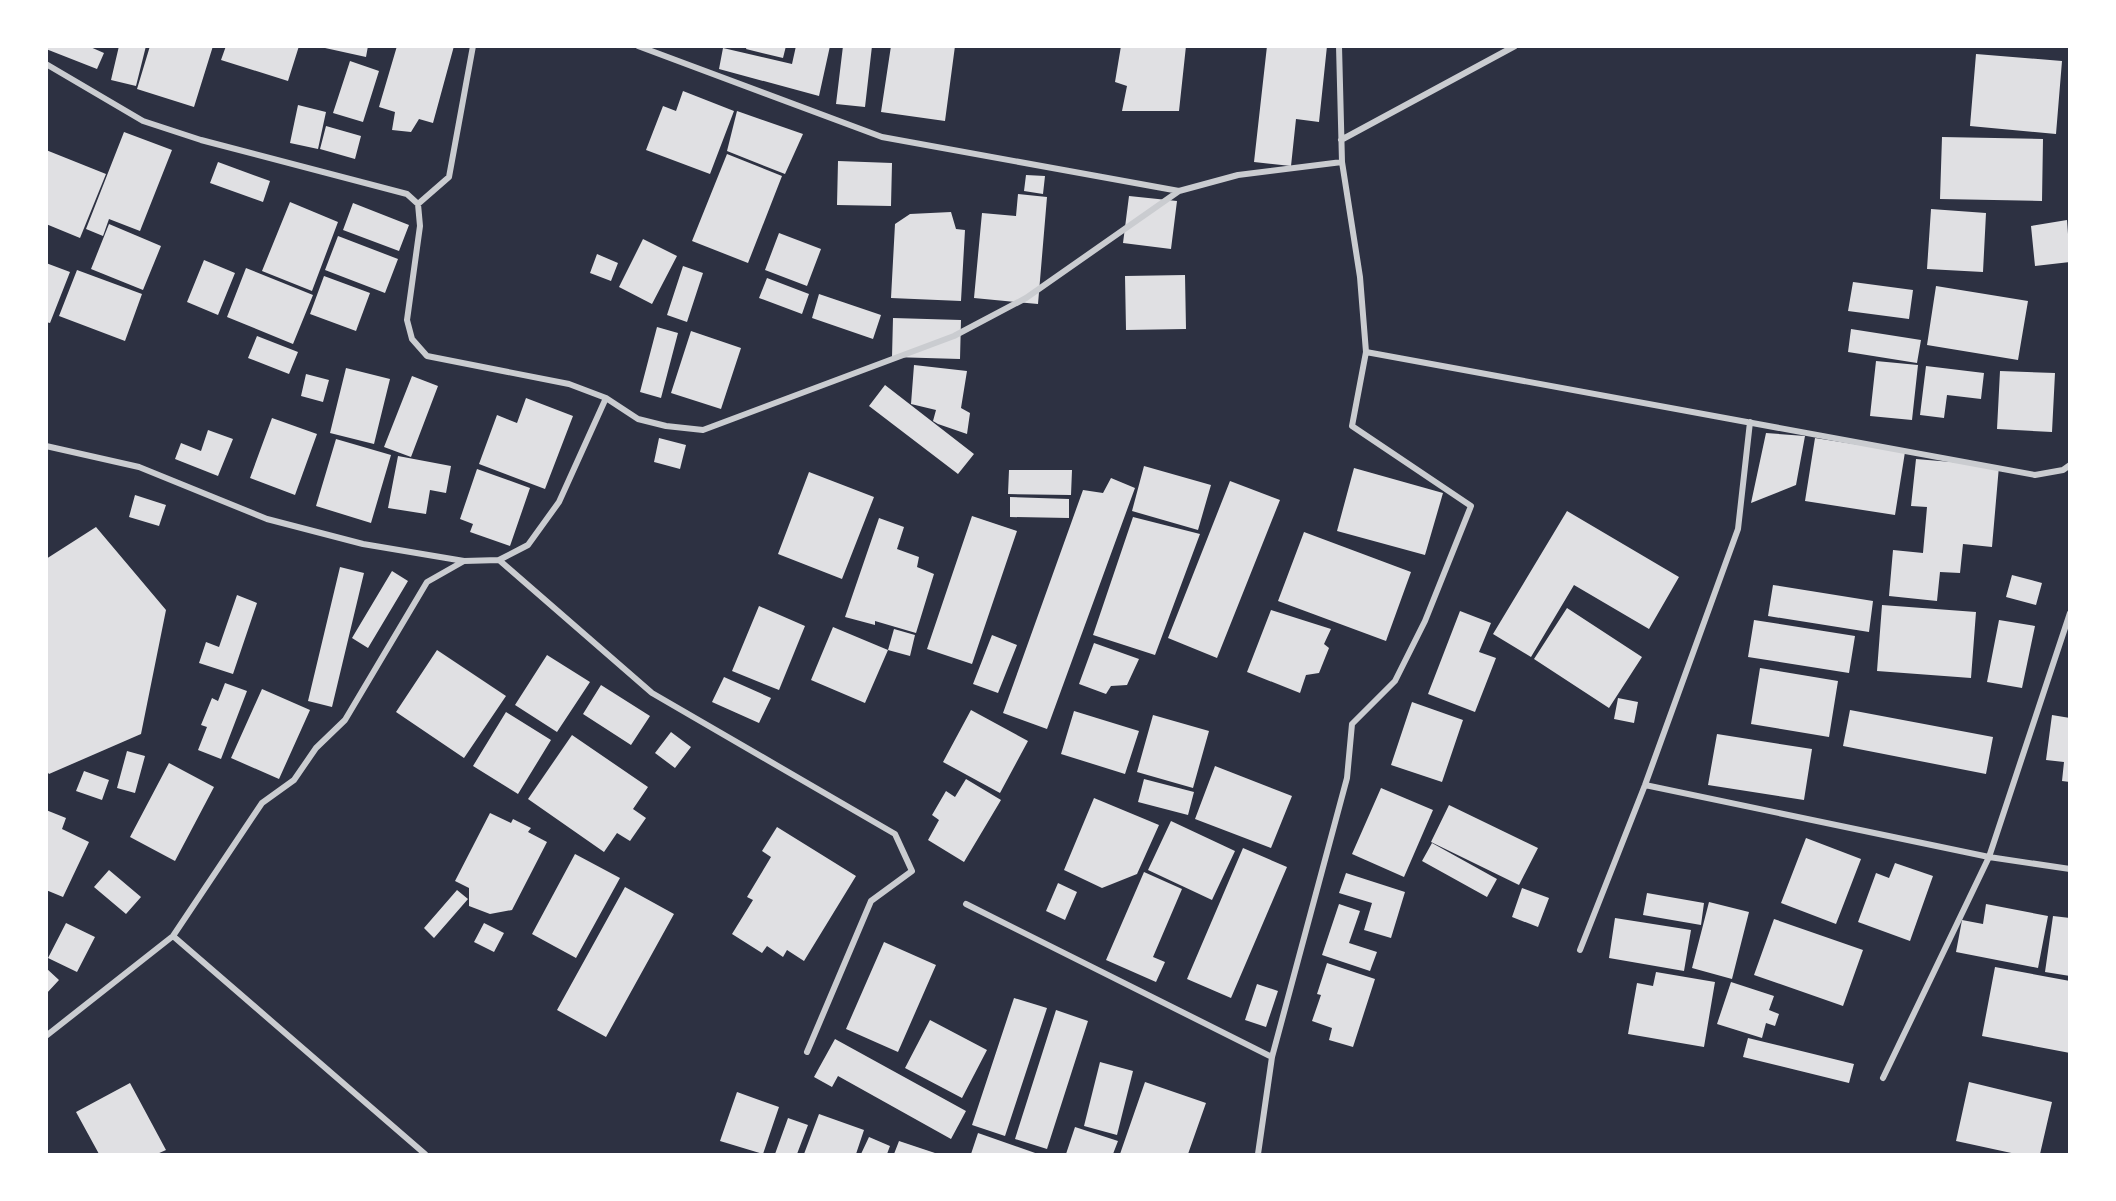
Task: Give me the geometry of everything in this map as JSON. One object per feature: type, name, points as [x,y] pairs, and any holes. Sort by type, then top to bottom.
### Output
[{"type":"street","points":[[417,204],[449,177],[473,46]]},
{"type":"street","points":[[638,46],[882,136],[1179,191]]},
{"type":"street","points":[[1258,1155],[1272,1057],[1347,778],[1353,723],[1395,681],[1425,621],[1471,506],[1352,426],[1366,352],[1360,277],[1342,162],[1339,46]]},
{"type":"street","points":[[1341,140],[1515,46]]},
{"type":"street","points":[[46,64],[143,121],[201,140],[407,194],[417,204],[420,226],[407,320],[412,339],[427,356],[569,384],[606,398],[638,419],[666,426],[703,430],[954,336],[1026,298],[1179,191],[1238,175],[1342,162]]},
{"type":"street","points":[[1366,352],[2035,475],[2062,470],[2070,465]]},
{"type":"street","points":[[46,446],[139,467],[267,519],[363,544],[464,561],[499,560],[528,545],[559,502],[606,398]]},
{"type":"street","points":[[1580,950],[1645,785],[1738,529],[1750,422]]},
{"type":"street","points":[[499,560],[652,693],[895,834],[912,871],[872,901],[807,1052]]},
{"type":"street","points":[[46,1036],[173,936],[262,803],[294,780],[316,748],[345,720],[427,582],[464,561]]},
{"type":"street","points":[[1882,1078],[1989,857],[2070,613]]},
{"type":"street","points":[[1645,785],[1989,857],[2070,869]]},
{"type":"street","points":[[966,904],[1272,1057]]},
{"type":"street","points":[[173,936],[424,1155]]},
{"type":"building","points":[[46,46],[88,46],[104,53],[97,69],[46,49]]},
{"type":"building","points":[[119,46],[146,46],[136,86],[111,80]]},
{"type":"building","points":[[150,46],[213,46],[194,107],[137,89]]},
{"type":"building","points":[[226,46],[299,46],[288,81],[221,60]]},
{"type":"building","points":[[316,46],[368,46],[366,57]]},
{"type":"building","points":[[397,46],[454,46],[433,123],[419,119],[411,132],[392,130],[395,112],[379,107]]},
{"type":"building","points":[[747,46],[786,46],[783,58],[746,49]]},
{"type":"building","points":[[796,46],[830,46],[819,96],[719,69],[723,48],[792,64]]},
{"type":"building","points":[[843,46],[872,46],[865,107],[836,104]]},
{"type":"building","points":[[891,46],[955,46],[945,121],[881,112]]},
{"type":"building","points":[[1121,46],[1186,46],[1179,111],[1122,111],[1127,86],[1115,82]]},
{"type":"building","points":[[1267,46],[1327,46],[1319,122],[1296,119],[1291,166],[1254,162]]},
{"type":"building","points":[[1976,54],[2062,61],[2056,134],[1970,126]]},
{"type":"building","points":[[350,61],[379,71],[363,122],[333,113]]},
{"type":"building","points":[[683,91],[734,111],[710,174],[646,150],[663,106],[676,111]]},
{"type":"building","points":[[298,105],[326,112],[318,149],[290,143]]},
{"type":"building","points":[[737,111],[803,134],[785,174],[727,151]]},
{"type":"building","points":[[326,126],[361,136],[355,159],[320,149]]},
{"type":"building","points":[[124,132],[172,150],[140,231],[109,219],[103,236],[86,229]]},
{"type":"building","points":[[1942,137],[2043,139],[2042,201],[1940,199]]},
{"type":"building","points":[[46,150],[106,174],[80,238],[46,224]]},
{"type":"building","points":[[727,154],[782,176],[748,263],[692,241]]},
{"type":"building","points":[[838,161],[892,163],[891,206],[837,205]]},
{"type":"building","points":[[218,162],[270,181],[263,202],[210,183]]},
{"type":"building","points":[[1026,175],[1045,176],[1043,194],[1024,191]]},
{"type":"building","points":[[1018,194],[1047,197],[1038,304],[974,298],[982,213],[1016,216]]},
{"type":"building","points":[[1129,196],[1177,201],[1171,249],[1123,243]]},
{"type":"building","points":[[290,202],[338,222],[312,291],[262,271]]},
{"type":"building","points":[[353,203],[409,225],[399,251],[343,230]]},
{"type":"building","points":[[1931,209],[1986,213],[1983,272],[1927,269]]},
{"type":"building","points":[[951,212],[956,229],[965,230],[961,301],[891,298],[895,224],[910,214]]},
{"type":"building","points":[[2067,220],[2070,262],[2035,266],[2031,226]]},
{"type":"building","points":[[109,224],[161,246],[143,290],[91,269]]},
{"type":"building","points":[[779,233],[821,249],[807,286],[765,270]]},
{"type":"building","points":[[338,236],[398,259],[385,293],[325,270]]},
{"type":"building","points":[[643,239],[677,256],[652,304],[619,287]]},
{"type":"building","points":[[597,254],[618,263],[611,281],[590,273]]},
{"type":"building","points":[[204,260],[235,273],[218,315],[187,302]]},
{"type":"building","points":[[46,263],[70,272],[50,323],[46,322]]},
{"type":"building","points":[[683,266],[703,273],[687,322],[667,315]]},
{"type":"building","points":[[246,268],[313,295],[293,344],[227,317]]},
{"type":"building","points":[[77,270],[142,294],[125,341],[59,316]]},
{"type":"building","points":[[1185,275],[1186,329],[1126,330],[1125,276]]},
{"type":"building","points":[[324,276],[370,293],[356,331],[310,314]]},
{"type":"building","points":[[767,278],[809,294],[802,314],[759,298]]},
{"type":"building","points":[[1853,282],[1913,290],[1909,319],[1848,311]]},
{"type":"building","points":[[1936,286],[2028,301],[2018,360],[1927,345]]},
{"type":"building","points":[[819,294],[881,315],[873,339],[812,318]]},
{"type":"building","points":[[893,318],[961,320],[960,359],[892,357]]},
{"type":"building","points":[[657,327],[678,333],[661,398],[640,392]]},
{"type":"building","points":[[1851,329],[1921,340],[1917,363],[1848,352]]},
{"type":"building","points":[[691,331],[741,348],[721,409],[671,393]]},
{"type":"building","points":[[257,336],[298,352],[289,374],[248,358]]},
{"type":"building","points":[[1876,361],[1918,365],[1912,420],[1870,416]]},
{"type":"building","points":[[914,365],[967,371],[961,408],[970,413],[967,434],[933,421],[936,410],[911,404]]},
{"type":"building","points":[[1926,366],[1984,373],[1981,399],[1947,395],[1944,418],[1920,415]]},
{"type":"building","points":[[346,368],[390,379],[374,444],[330,433]]},
{"type":"building","points":[[2000,371],[2055,373],[2052,432],[1997,429]]},
{"type":"building","points":[[306,374],[329,380],[323,402],[301,396]]},
{"type":"building","points":[[412,376],[438,386],[411,457],[384,447]]},
{"type":"building","points":[[885,385],[974,454],[958,474],[869,406]]},
{"type":"building","points":[[526,398],[573,416],[545,489],[479,464],[497,415],[517,423]]},
{"type":"building","points":[[272,418],[317,434],[295,495],[250,478]]},
{"type":"building","points":[[208,430],[233,439],[218,476],[175,459],[181,443],[201,451]]},
{"type":"building","points":[[1766,433],[1805,436],[1796,485],[1751,503]]},
{"type":"building","points":[[659,438],[686,445],[680,469],[654,462]]},
{"type":"building","points":[[1815,438],[1905,452],[1895,515],[1805,501]]},
{"type":"building","points":[[336,439],[391,455],[371,523],[316,506]]},
{"type":"building","points":[[398,456],[451,466],[446,493],[430,490],[426,514],[388,508]]},
{"type":"building","points":[[1916,459],[1999,466],[1992,547],[1963,544],[1960,573],[1940,572],[1937,601],[1889,596],[1893,550],[1923,553],[1927,507],[1911,506]]},
{"type":"building","points":[[1144,466],[1211,485],[1198,530],[1132,511]]},
{"type":"building","points":[[1354,468],[1443,493],[1425,555],[1337,531]]},
{"type":"building","points":[[477,469],[530,488],[510,546],[470,532],[473,524],[460,519]]},
{"type":"building","points":[[1009,470],[1072,470],[1071,495],[1008,494]]},
{"type":"building","points":[[809,472],[874,497],[842,579],[778,554]]},
{"type":"building","points":[[1111,478],[1135,488],[1047,729],[1003,713],[1083,490],[1103,493]]},
{"type":"building","points":[[1230,481],[1280,500],[1217,658],[1168,638]]},
{"type":"building","points":[[135,495],[166,505],[159,526],[129,517]]},
{"type":"building","points":[[1010,497],[1069,499],[1069,518],[1010,517]]},
{"type":"building","points":[[1567,511],[1679,577],[1649,629],[1574,585],[1531,657],[1493,634]]},
{"type":"building","points":[[972,516],[1017,531],[972,664],[927,649]]},
{"type":"building","points":[[1133,517],[1200,534],[1155,655],[1093,635]]},
{"type":"building","points":[[879,518],[904,527],[897,549],[919,557],[917,567],[934,574],[916,633],[875,621],[875,625],[845,617]]},
{"type":"building","points":[[96,527],[166,610],[141,734],[49,774],[46,770],[46,559]]},
{"type":"building","points":[[1304,532],[1411,572],[1386,641],[1278,601]]},
{"type":"building","points":[[340,567],[364,573],[332,707],[308,701]]},
{"type":"building","points":[[392,571],[408,581],[368,648],[352,638]]},
{"type":"building","points":[[2012,575],[2042,583],[2036,605],[2006,597]]},
{"type":"building","points":[[1773,585],[1873,601],[1869,632],[1768,616]]},
{"type":"building","points":[[237,595],[257,603],[233,674],[199,663],[206,642],[219,647]]},
{"type":"building","points":[[1882,605],[1976,612],[1971,678],[1877,671]]},
{"type":"building","points":[[759,606],[805,626],[779,690],[732,671]]},
{"type":"building","points":[[1567,608],[1642,657],[1609,708],[1534,659]]},
{"type":"building","points":[[1271,610],[1331,629],[1324,644],[1329,648],[1319,673],[1306,675],[1300,693],[1247,672]]},
{"type":"building","points":[[1460,611],[1491,623],[1479,652],[1496,658],[1475,712],[1428,694]]},
{"type":"building","points":[[1754,620],[1855,636],[1849,673],[1748,657]]},
{"type":"building","points":[[1999,620],[2035,626],[2022,688],[1987,682]]},
{"type":"building","points":[[833,627],[888,650],[865,703],[811,680]]},
{"type":"building","points":[[894,629],[915,635],[910,656],[888,650]]},
{"type":"building","points":[[992,635],[1017,645],[998,693],[973,684]]},
{"type":"building","points":[[1094,643],[1139,659],[1127,685],[1111,686],[1106,694],[1079,684]]},
{"type":"building","points":[[437,650],[506,696],[464,758],[396,712]]},
{"type":"building","points":[[547,655],[590,682],[557,732],[515,705]]},
{"type":"building","points":[[1760,668],[1838,681],[1829,737],[1751,724]]},
{"type":"building","points":[[724,677],[771,698],[759,723],[712,702]]},
{"type":"building","points":[[225,683],[247,691],[221,759],[198,750],[207,727],[201,725],[212,698],[218,701]]},
{"type":"building","points":[[601,685],[650,716],[631,745],[583,714]]},
{"type":"building","points":[[262,689],[310,710],[279,779],[231,758]]},
{"type":"building","points":[[1618,698],[1638,702],[1634,723],[1614,719]]},
{"type":"building","points":[[1412,702],[1463,720],[1442,782],[1391,765]]},
{"type":"building","points":[[971,710],[1028,741],[1000,793],[943,762]]},
{"type":"building","points":[[1850,710],[1993,737],[1986,774],[1843,746]]},
{"type":"building","points":[[1074,711],[1139,731],[1125,774],[1061,754]]},
{"type":"building","points":[[506,712],[551,740],[518,794],[473,766]]},
{"type":"building","points":[[1153,715],[1209,731],[1193,788],[1137,772]]},
{"type":"building","points":[[2052,715],[2070,718],[2070,782],[2062,781],[2064,762],[2046,760]]},
{"type":"building","points":[[671,732],[691,747],[675,768],[655,753]]},
{"type":"building","points":[[1717,734],[1812,749],[1804,800],[1708,785]]},
{"type":"building","points":[[572,735],[648,787],[633,809],[646,818],[630,841],[617,833],[604,852],[528,799]]},
{"type":"building","points":[[127,751],[145,756],[135,793],[117,788]]},
{"type":"building","points":[[169,763],[214,787],[175,861],[130,837]]},
{"type":"building","points":[[1215,766],[1292,796],[1271,848],[1195,819]]},
{"type":"building","points":[[84,771],[109,780],[102,800],[76,791]]},
{"type":"building","points":[[966,779],[1001,800],[964,862],[928,840],[939,820],[932,815],[946,791],[955,797]]},
{"type":"building","points":[[1144,779],[1194,792],[1188,815],[1138,802]]},
{"type":"building","points":[[1381,788],[1433,810],[1404,877],[1352,854]]},
{"type":"building","points":[[1094,798],[1159,825],[1137,874],[1102,888],[1064,870]]},
{"type":"building","points":[[1449,805],[1538,848],[1519,885],[1431,842]]},
{"type":"building","points":[[46,810],[66,818],[62,829],[89,842],[63,897],[46,890]]},
{"type":"building","points":[[490,813],[511,823],[513,819],[531,828],[528,832],[547,842],[512,910],[490,914],[469,906],[469,888],[455,881]]},
{"type":"building","points":[[1171,821],[1235,851],[1212,900],[1148,870]]},
{"type":"building","points":[[777,827],[856,876],[804,961],[787,950],[783,957],[767,946],[762,953],[732,934],[753,900],[747,897],[771,857],[762,851]]},
{"type":"building","points":[[1806,838],[1861,859],[1836,924],[1781,903]]},
{"type":"building","points":[[1432,843],[1497,879],[1487,897],[1422,861]]},
{"type":"building","points":[[1243,848],[1287,867],[1231,998],[1187,979]]},
{"type":"building","points":[[575,854],[620,878],[576,958],[532,934]]},
{"type":"building","points":[[1895,863],[1933,876],[1910,941],[1858,922],[1876,873],[1889,878]]},
{"type":"building","points":[[109,870],[141,897],[126,914],[94,887]]},
{"type":"building","points":[[1144,872],[1182,889],[1153,957],[1165,962],[1156,982],[1106,960]]},
{"type":"building","points":[[1346,873],[1405,892],[1391,938],[1364,930],[1372,903],[1339,893]]},
{"type":"building","points":[[1058,883],[1077,892],[1065,920],[1046,911]]},
{"type":"building","points":[[625,887],[674,914],[606,1037],[557,1010]]},
{"type":"building","points":[[1522,888],[1549,898],[1538,927],[1512,917]]},
{"type":"building","points":[[457,890],[468,899],[434,938],[424,928]]},
{"type":"building","points":[[1647,893],[1704,903],[1701,925],[1643,915]]},
{"type":"building","points":[[1709,902],[1749,912],[1732,979],[1692,968]]},
{"type":"building","points":[[1339,904],[1360,911],[1349,943],[1377,952],[1370,971],[1322,955]]},
{"type":"building","points":[[1986,904],[2048,916],[2038,968],[1956,952],[1962,920],[1983,924]]},
{"type":"building","points":[[2053,916],[2070,918],[2070,976],[2045,972]]},
{"type":"building","points":[[1615,918],[1691,930],[1684,971],[1609,958]]},
{"type":"building","points":[[1774,919],[1863,950],[1843,1006],[1754,975]]},
{"type":"building","points":[[66,923],[95,937],[77,972],[48,958]]},
{"type":"building","points":[[484,923],[504,933],[494,952],[474,942]]},
{"type":"building","points":[[884,942],[936,965],[898,1052],[846,1029]]},
{"type":"building","points":[[1327,963],[1375,979],[1353,1047],[1329,1040],[1332,1028],[1312,1021],[1321,995],[1317,994]]},
{"type":"building","points":[[1995,967],[2070,981],[2070,1053],[1982,1036]]},
{"type":"building","points":[[46,968],[59,980],[46,994]]},
{"type":"building","points":[[1656,972],[1715,982],[1704,1047],[1628,1034],[1637,983],[1653,986]]},
{"type":"building","points":[[1731,982],[1774,996],[1769,1010],[1779,1014],[1775,1026],[1766,1023],[1762,1038],[1717,1024]]},
{"type":"building","points":[[1257,984],[1278,991],[1266,1027],[1245,1020]]},
{"type":"building","points":[[1014,998],[1047,1008],[1005,1136],[972,1125]]},
{"type":"building","points":[[1056,1010],[1088,1021],[1047,1149],[1015,1139]]},
{"type":"building","points":[[930,1020],[987,1050],[962,1098],[905,1068]]},
{"type":"building","points":[[1748,1038],[1854,1064],[1849,1083],[1743,1057]]},
{"type":"building","points":[[835,1039],[966,1111],[951,1139],[838,1076],[832,1087],[814,1077]]},
{"type":"building","points":[[1100,1062],[1133,1071],[1117,1135],[1084,1126]]},
{"type":"building","points":[[1145,1082],[1206,1103],[1188,1154],[1120,1154]]},
{"type":"building","points":[[1969,1082],[2052,1102],[2040,1154],[2016,1154],[1956,1141]]},
{"type":"building","points":[[130,1083],[166,1150],[157,1154],[99,1154],[76,1112]]},
{"type":"building","points":[[737,1092],[779,1107],[763,1154],[720,1141]]},
{"type":"building","points":[[819,1114],[864,1130],[856,1154],[804,1154]]},
{"type":"building","points":[[788,1118],[808,1125],[797,1154],[775,1154]]},
{"type":"building","points":[[1075,1127],[1118,1141],[1113,1154],[1066,1154]]},
{"type":"building","points":[[978,1133],[1038,1154],[971,1154]]},
{"type":"building","points":[[869,1137],[890,1146],[887,1154],[861,1154]]},
{"type":"building","points":[[899,1141],[938,1154],[894,1154]]}]
